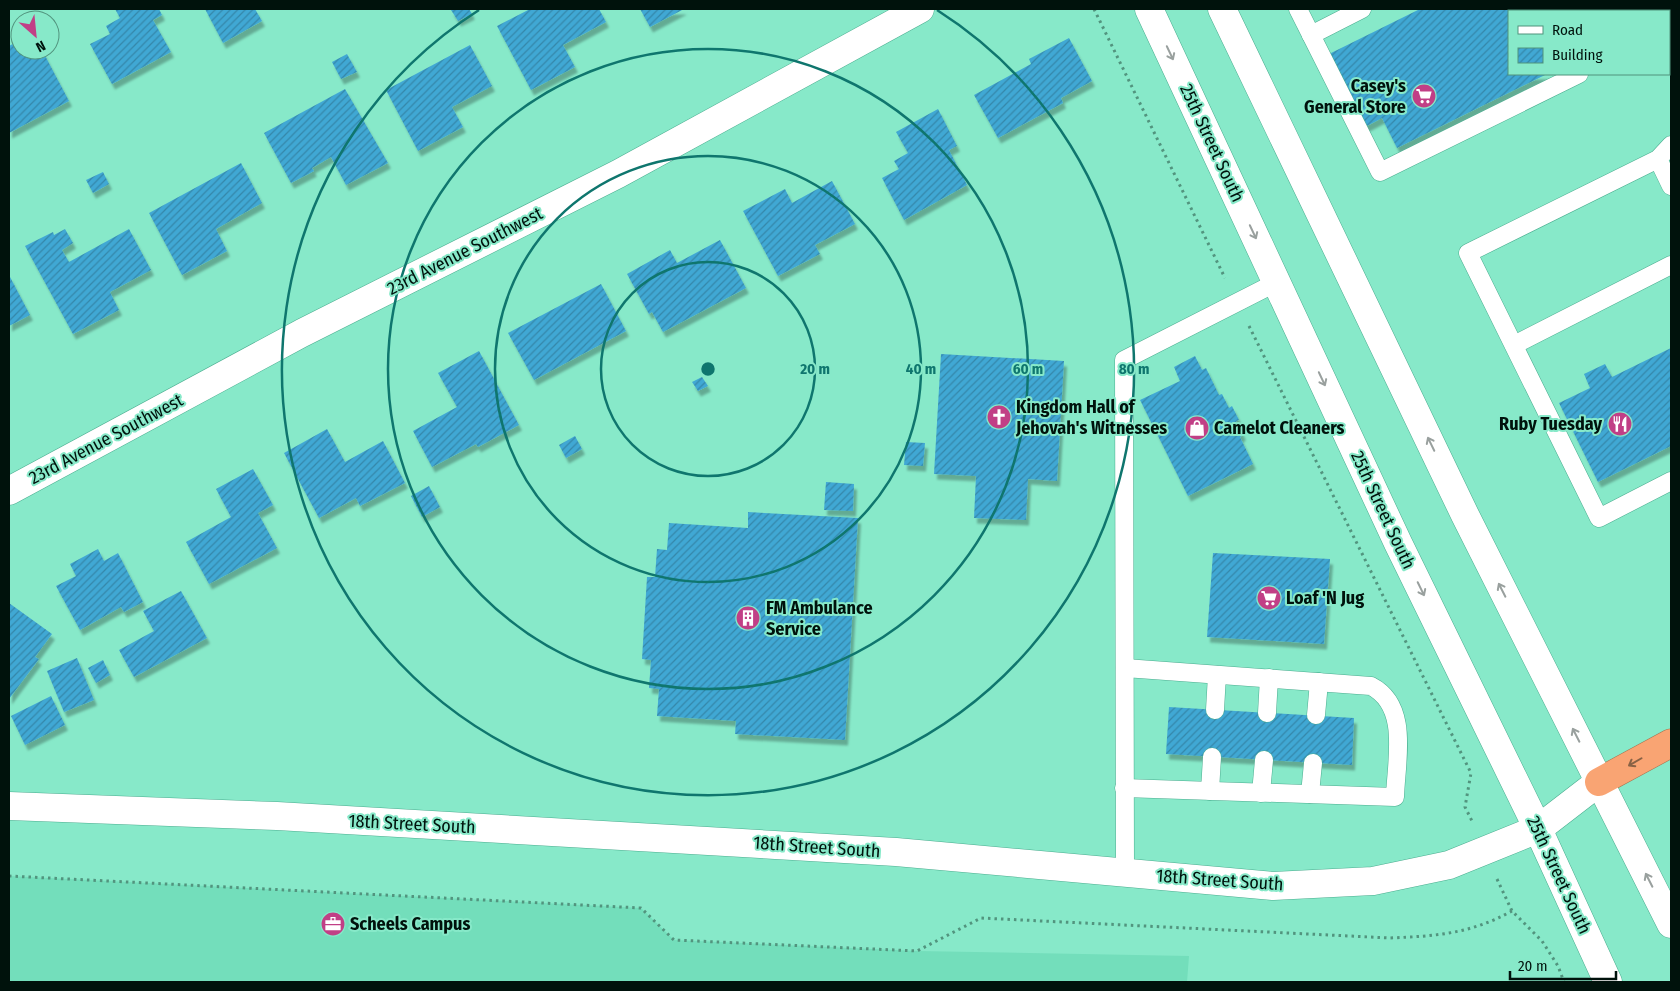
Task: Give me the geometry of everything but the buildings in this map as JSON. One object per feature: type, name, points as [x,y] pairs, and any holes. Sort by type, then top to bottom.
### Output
[{"type":"highway","points":[[1599,782],[1671,743]]},
{"type":"street","name":"23rd Avenue Southwest","points":[[9,491],[302,333],[618,174],[920,9]]},
{"type":"street","name":"25th Street South","points":[[1149,9],[1398,543],[1538,829],[1608,982]]},
{"type":"street","points":[[1222,9],[1465,516],[1671,924]]},
{"type":"street","name":"18th Street South","points":[[9,806],[277,816],[596,833],[896,852],[1273,886],[1373,881],[1449,865],[1538,829],[1599,782]]},
{"type":"lane","points":[[1298,9],[1380,172],[1577,75]]},
{"type":"lane","points":[[1311,35],[1361,9]]},
{"type":"lane","points":[[1671,145],[1658,158],[1468,252],[1599,518],[1671,481]]},
{"type":"lane","points":[[1658,158],[1671,186]]},
{"type":"lane","points":[[1514,345],[1671,265]]},
{"type":"lane","points":[[1125,872],[1124,360],[1277,282]]},
{"type":"lane","points":[[1124,788],[1395,798],[1398,720],[1392,704],[1381,691],[1371,686],[1125,668]]},
{"type":"lane","points":[[1215,710],[1217,675]]},
{"type":"lane","points":[[1267,713],[1269,678]]},
{"type":"lane","points":[[1316,716],[1319,682]]},
{"type":"lane","points":[[1210,791],[1212,757]]},
{"type":"lane","points":[[1261,793],[1264,760]]},
{"type":"lane","points":[[1310,794],[1313,763]]},
{"type":"path","points":[[1094,9],[1471,773],[1465,807]]},
{"type":"path","points":[[9,876],[641,908],[674,940],[917,951],[981,918],[1390,938],[1450,933],[1487,924],[1512,911],[1542,941],[1558,966],[1564,982]]},
{"type":"shaded area","name":"Scheels Campus","points":[[9,876],[641,908],[674,940],[917,951],[1189,956],[1187,982],[9,982]]},
{"type":"place","name":"Casey's General Store","points":[[1424,96]]},
{"type":"place","name":"Kingdom Hall of Jehovah's Witnesses","points":[[999,417]]},
{"type":"place","name":"Ruby Tuesday","points":[[1620,424]]},
{"type":"place","name":"Camelot Cleaners","points":[[1197,428]]},
{"type":"place","name":"Loaf 'N Jug","points":[[1269,598]]},
{"type":"place","name":"FM Ambulance Service","points":[[748,618]]},
{"type":"place","name":"Scheels Campus","points":[[333,924]]}]
